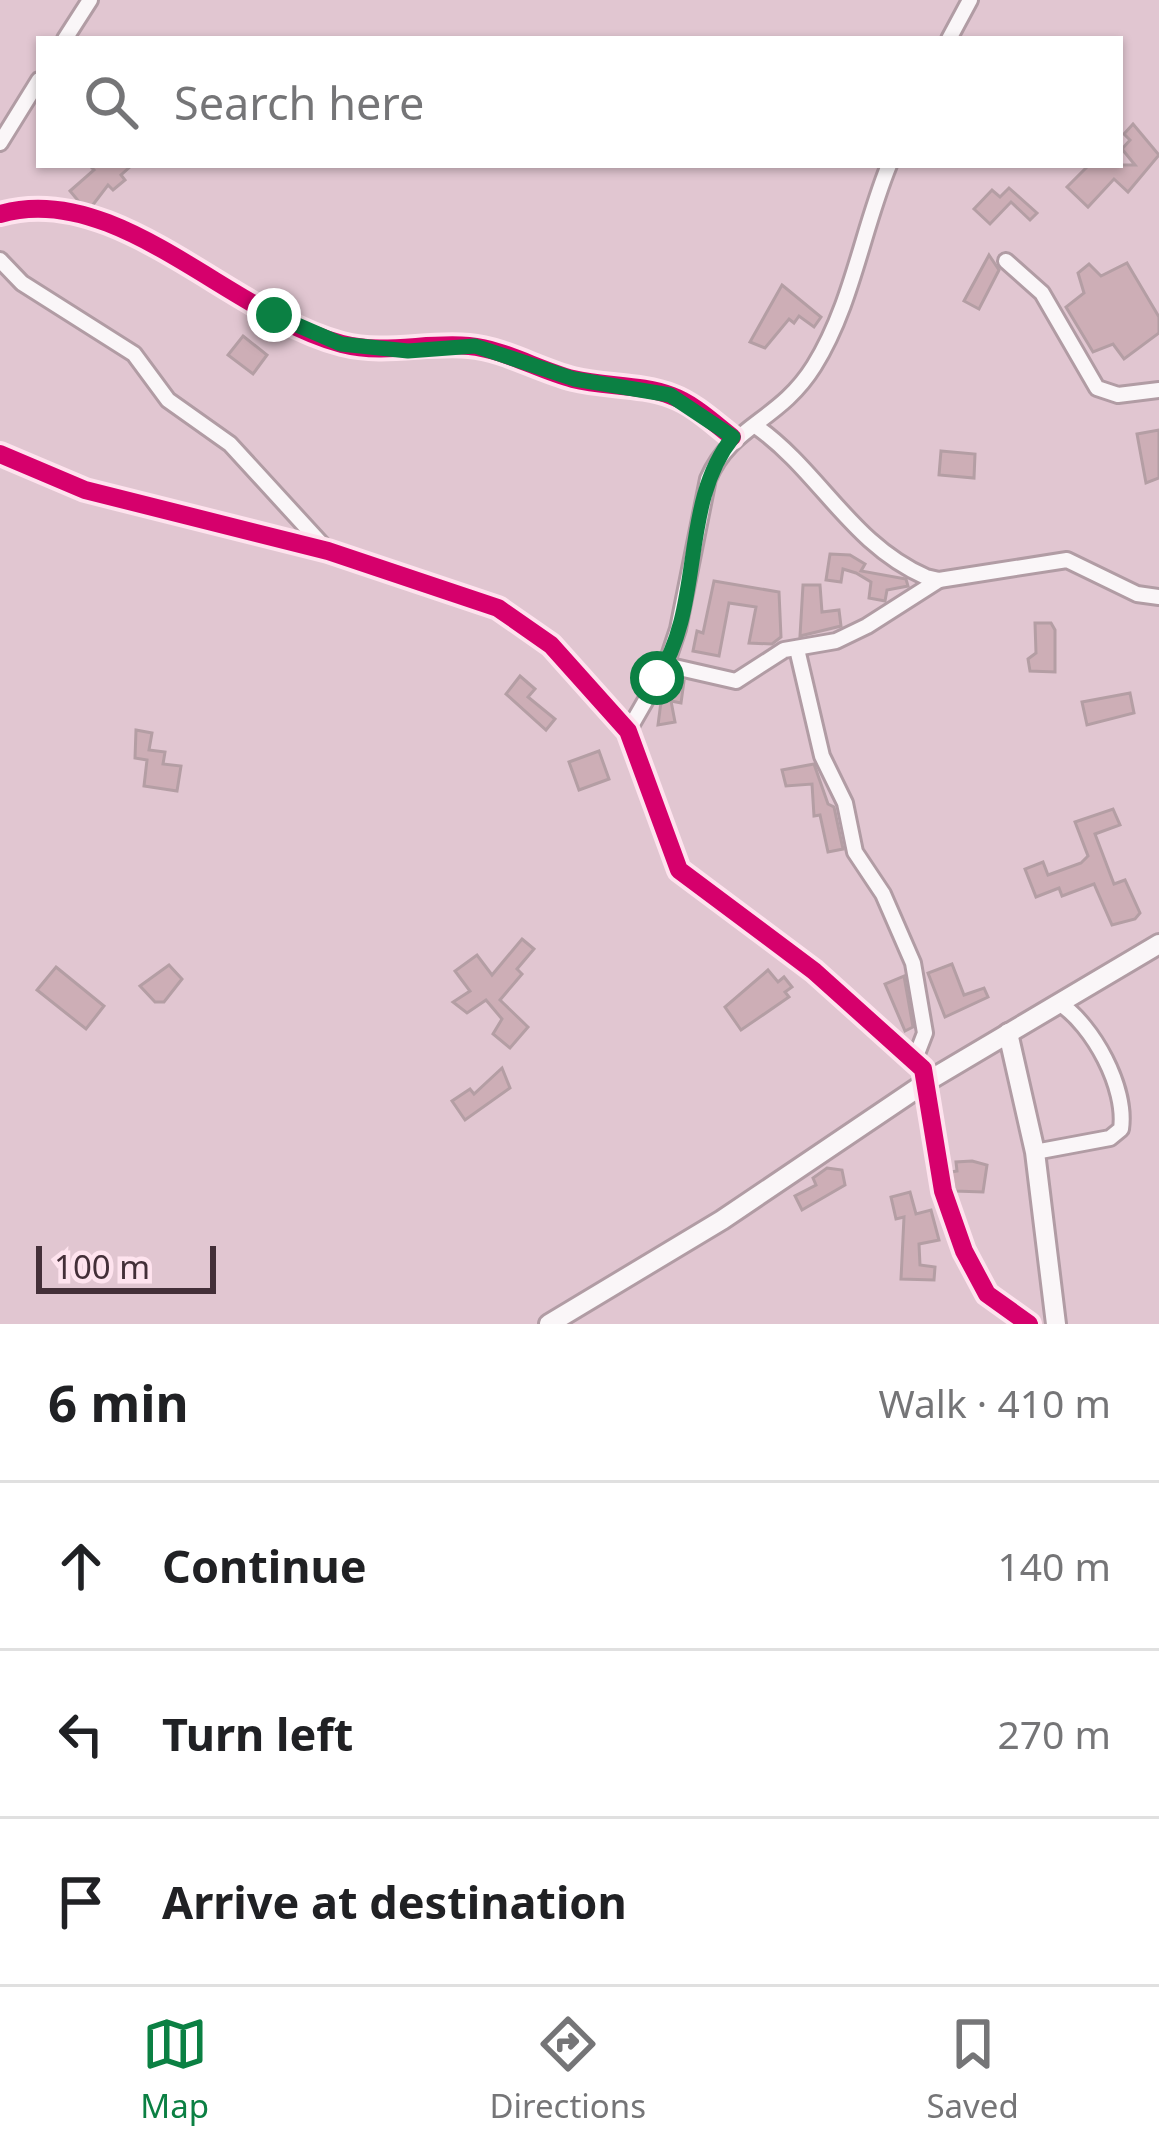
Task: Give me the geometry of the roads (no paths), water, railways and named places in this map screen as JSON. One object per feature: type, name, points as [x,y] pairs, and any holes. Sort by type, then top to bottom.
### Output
[{"type":"street","points":[[67,36],[90,0]]},
{"type":"street","points":[[951,36],[970,0]]},
{"type":"street","points":[[0,142],[36,85]]},
{"type":"street","points":[[628,731],[666,665],[695,555],[708,479],[733,437],[757,427],[788,402],[816,364],[851,289],[862,231],[888,168]]},
{"type":"street","points":[[0,214],[25,207],[53,208],[120,226],[228,293],[341,344],[408,351],[475,346],[574,379],[670,395],[733,437]]},
{"type":"street","points":[[0,260],[22,283],[134,354],[168,400],[230,443],[328,551]]},
{"type":"street","points":[[1006,260],[1042,293],[1097,388],[1118,395],[1159,390]]},
{"type":"street","points":[[757,427],[790,450],[849,525],[905,568],[939,580]]},
{"type":"street","points":[[0,454],[85,490],[328,551],[520,620],[551,645],[628,731],[680,870],[814,971],[915,1059],[928,1081],[943,1190],[964,1251],[987,1294],[1029,1324]]},
{"type":"street","points":[[666,665],[736,681],[773,655],[866,626],[939,580],[1067,560],[1137,594],[1159,597]]},
{"type":"street","points":[[797,649],[822,756],[845,803],[854,852],[884,894],[913,963],[925,1033],[915,1059]]},
{"type":"street","points":[[551,1323],[722,1220],[928,1081],[1159,944]]},
{"type":"street","points":[[1035,1151],[1110,1138],[1121,1129],[1124,1109],[1088,1026],[1059,1003]]},
{"type":"street","points":[[1008,1033],[1035,1151],[1056,1324]]}]
